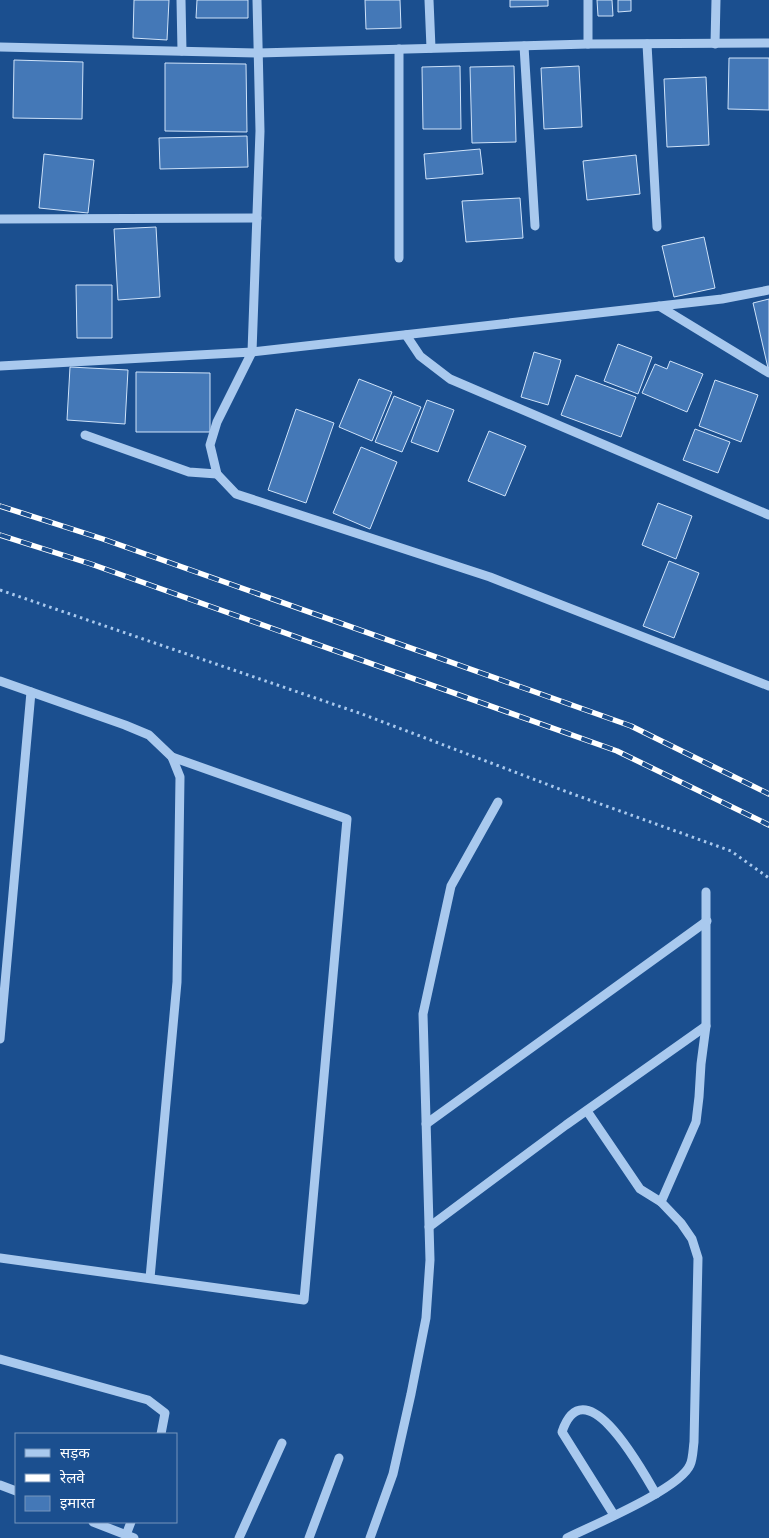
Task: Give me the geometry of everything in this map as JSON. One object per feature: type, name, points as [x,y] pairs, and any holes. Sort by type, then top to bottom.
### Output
[{"type":"street","points":[[181,0],[182,51]]},
{"type":"street","points":[[257,0],[260,131],[252,352],[216,422],[210,445],[217,474],[236,494],[490,577],[769,686]]},
{"type":"street","points":[[429,0],[431,48]]},
{"type":"street","points":[[588,0],[588,44]]},
{"type":"street","points":[[715,44],[716,0]]},
{"type":"street","points":[[0,47],[258,53],[588,44],[769,43]]},
{"type":"street","points":[[647,44],[656,227]]},
{"type":"street","points":[[524,46],[534,226]]},
{"type":"street","points":[[399,49],[399,258]]},
{"type":"street","points":[[0,219],[257,218]]},
{"type":"street","points":[[0,366],[252,352],[722,299],[769,290]]},
{"type":"street","points":[[659,306],[769,373]]},
{"type":"street","points":[[406,335],[420,356],[450,379],[769,515]]},
{"type":"street","points":[[85,435],[189,472],[217,474]]},
{"type":"street","points":[[0,681],[149,735],[172,757],[347,819],[304,1300],[0,1258]]},
{"type":"street","points":[[0,1039],[31,692]]},
{"type":"street","points":[[150,1278],[177,982],[180,777],[172,757]]},
{"type":"street","points":[[370,1538],[393,1474],[426,1318],[430,1227],[423,1014],[451,886],[498,802]]},
{"type":"street","points":[[661,1202],[696,1122],[706,1026],[706,892]]},
{"type":"street","points":[[426,1124],[707,921]]},
{"type":"street","points":[[430,1227],[706,1026]]},
{"type":"street","points":[[567,1538],[656,1494],[680,1478],[690,1465],[694,1442],[698,1258],[692,1239],[681,1223],[661,1202],[640,1189],[587,1111]]},
{"type":"street","points":[[0,1359],[148,1400],[164,1413],[161,1433]]},
{"type":"street","points":[[614,1515],[562,1432],[566,1418],[578,1411],[591,1411],[606,1422],[627,1445],[656,1494]]},
{"type":"street","points":[[239,1538],[282,1443]]},
{"type":"street","points":[[309,1538],[339,1458]]},
{"type":"street","points":[[0,1485],[15,1492]]},
{"type":"street","points":[[96,1523],[130,1536],[130,1523]]},
{"type":"path","points":[[0,590],[362,714],[570,793],[731,851],[769,878]]},
{"type":"building","points":[[134,0],[169,0],[167,40],[133,38]]},
{"type":"building","points":[[197,0],[248,0],[248,18],[196,18]]},
{"type":"building","points":[[365,0],[400,0],[401,28],[366,29]]},
{"type":"building","points":[[510,0],[548,0],[548,6],[510,7]]},
{"type":"building","points":[[597,0],[612,0],[613,16],[598,16]]},
{"type":"building","points":[[618,0],[631,0],[631,11],[618,12]]},
{"type":"building","points":[[729,58],[769,58],[769,110],[728,109]]},
{"type":"building","points":[[14,60],[83,62],[82,119],[13,118]]},
{"type":"building","points":[[165,63],[246,64],[247,132],[165,131]]},
{"type":"building","points":[[460,66],[461,129],[423,129],[422,67]]},
{"type":"building","points":[[514,66],[516,142],[472,143],[470,67]]},
{"type":"building","points":[[579,66],[582,127],[544,129],[541,68]]},
{"type":"building","points":[[706,77],[709,145],[667,147],[664,79]]},
{"type":"building","points":[[247,136],[248,167],[160,169],[159,138]]},
{"type":"building","points":[[480,149],[483,174],[426,179],[424,154]]},
{"type":"building","points":[[44,154],[94,160],[88,213],[39,208]]},
{"type":"building","points":[[636,155],[640,194],[587,200],[583,161]]},
{"type":"building","points":[[520,198],[523,238],[466,242],[462,201]]},
{"type":"building","points":[[156,227],[160,297],[118,300],[114,229]]},
{"type":"building","points":[[704,237],[715,288],[674,297],[662,246]]},
{"type":"building","points":[[76,285],[112,285],[112,338],[77,338]]},
{"type":"building","points":[[769,299],[769,368],[768,368],[753,303]]},
{"type":"building","points":[[618,344],[652,357],[638,394],[604,381]]},
{"type":"building","points":[[534,352],[561,360],[548,405],[521,397]]},
{"type":"building","points":[[670,361],[703,374],[687,412],[642,393],[655,364],[667,369]]},
{"type":"building","points":[[70,367],[128,370],[125,424],[67,420]]},
{"type":"building","points":[[136,372],[210,373],[210,432],[136,432]]},
{"type":"building","points":[[576,375],[636,397],[621,437],[561,415]]},
{"type":"building","points":[[359,379],[392,392],[372,441],[339,427]]},
{"type":"building","points":[[715,380],[758,395],[741,442],[699,426]]},
{"type":"building","points":[[394,396],[421,407],[402,452],[375,442]]},
{"type":"building","points":[[427,400],[454,410],[438,452],[411,442]]},
{"type":"building","points":[[296,409],[334,423],[306,503],[268,490]]},
{"type":"building","points":[[695,429],[730,442],[718,473],[683,460]]},
{"type":"building","points":[[489,431],[526,446],[505,496],[468,481]]},
{"type":"building","points":[[361,447],[397,462],[370,529],[333,513]]},
{"type":"building","points":[[658,503],[692,516],[676,559],[642,545]]},
{"type":"building","points":[[669,561],[699,573],[674,638],[643,626]]},
{"type":"railway","points":[[0,506],[103,539],[631,726],[769,794]]},
{"type":"railway","points":[[0,535],[91,564],[617,751],[769,825]]}]
